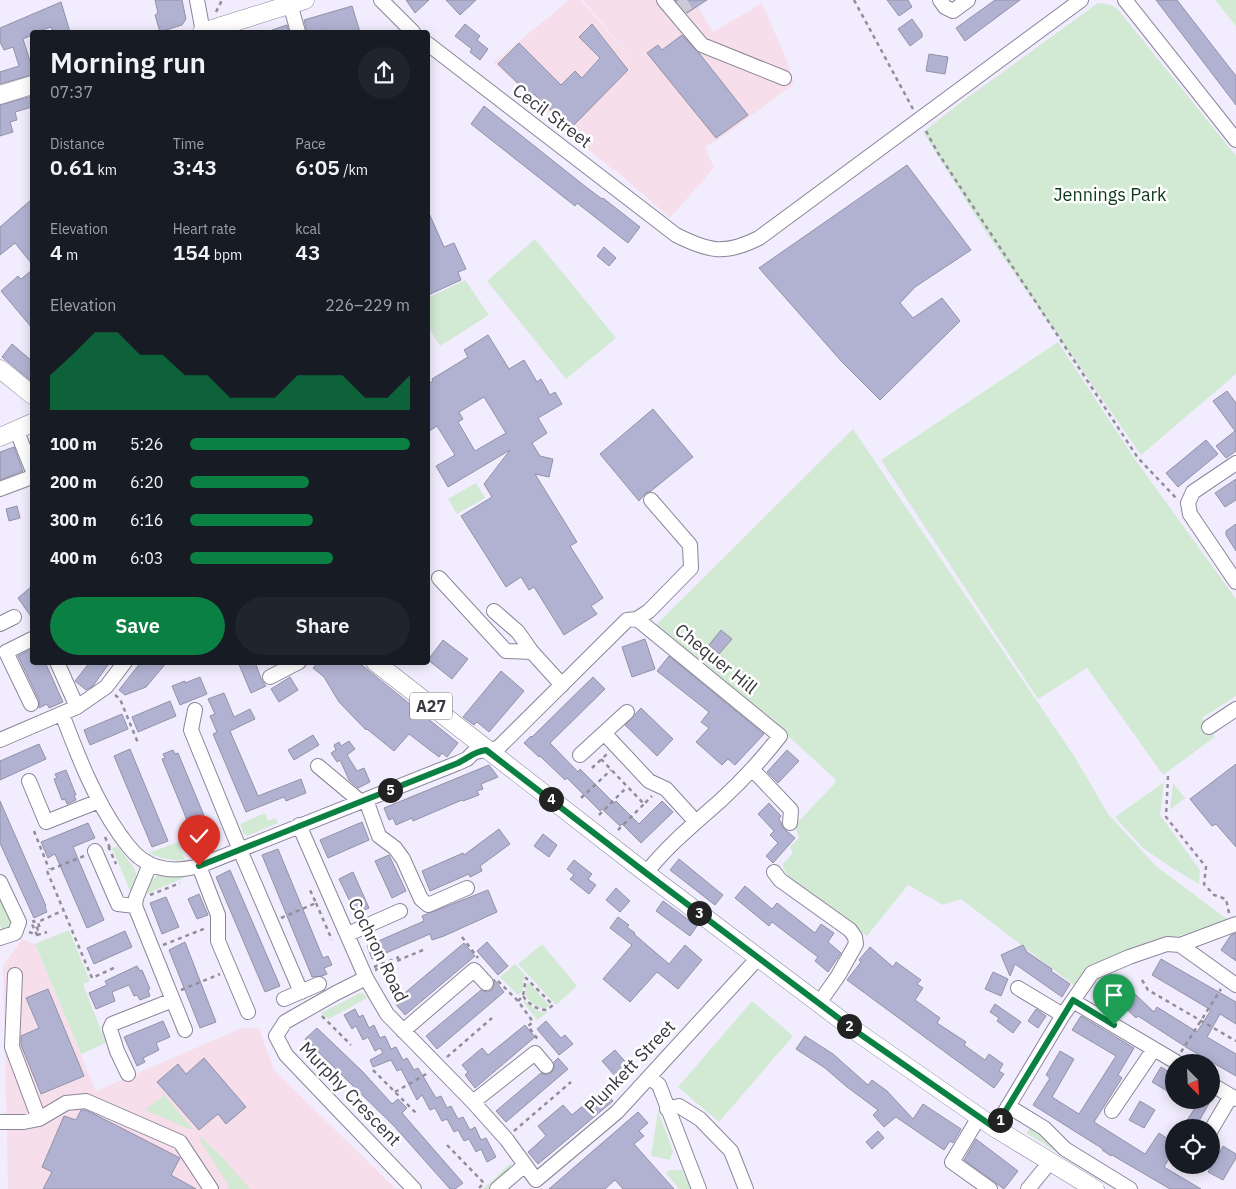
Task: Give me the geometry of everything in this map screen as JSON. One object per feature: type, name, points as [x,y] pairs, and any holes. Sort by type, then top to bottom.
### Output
[{"type":"main road","points":[[209,30],[294,2]]},
{"type":"main road","points":[[0,95],[30,86]]},
{"type":"main road","points":[[0,369],[30,393]]},
{"type":"main road","points":[[0,437],[30,424]]},
{"type":"main road","name":"A27","points":[[378,665],[646,873],[857,1032],[995,1128],[1095,1189]]},
{"type":"street","points":[[197,0],[203,30]]},
{"type":"street","points":[[381,0],[411,30]]},
{"type":"street","points":[[664,0],[702,45],[784,78]]},
{"type":"street","points":[[940,0],[945,7],[953,11],[968,0]]},
{"type":"street","name":"Cecil Street","points":[[430,46],[676,235],[700,247],[740,248],[759,238],[1082,0]]},
{"type":"street","points":[[1125,0],[1236,140]]},
{"type":"street","points":[[294,2],[298,30]]},
{"type":"street","points":[[687,13],[695,25],[694,36]]},
{"type":"street","points":[[16,429],[30,464]]},
{"type":"street","points":[[1236,463],[1193,492],[1188,503],[1190,514],[1236,582]]},
{"type":"street","points":[[0,490],[30,478]]},
{"type":"street","points":[[62,714],[98,801],[130,849],[142,860],[170,870],[200,870],[240,850],[299,825],[458,763],[467,759],[474,752],[498,748],[627,620],[638,619],[649,611],[690,568],[690,545],[650,500]]},
{"type":"street","points":[[439,578],[506,651],[532,652]]},
{"type":"street","points":[[494,611],[518,632],[532,652],[562,685]]},
{"type":"street","points":[[0,624],[14,617]]},
{"type":"street","name":"Chequer Hill","points":[[638,619],[780,736],[752,769],[721,800],[673,842],[646,873]]},
{"type":"street","points":[[30,640],[6,652],[31,704]]},
{"type":"street","points":[[58,665],[77,707]]},
{"type":"street","points":[[0,740],[77,707],[106,686],[123,665]]},
{"type":"street","points":[[270,677],[293,665]]},
{"type":"street","points":[[1209,727],[1236,709]]},
{"type":"street","points":[[194,710],[191,730],[301,992]]},
{"type":"street","points":[[580,755],[627,712]]},
{"type":"street","points":[[604,734],[649,781],[666,789],[696,822]]},
{"type":"street","points":[[318,766],[363,801],[379,836],[395,848],[403,859],[422,899],[428,904],[467,888]]},
{"type":"street","points":[[752,769],[791,810],[790,822]]},
{"type":"street","points":[[28,781],[46,822],[98,801]]},
{"type":"street","name":"Cochron Road","points":[[299,825],[348,934],[370,973],[387,1014],[441,1063],[507,1140],[525,1165]]},
{"type":"street","points":[[95,851],[118,904],[136,904]]},
{"type":"street","points":[[150,864],[136,904],[152,950],[185,1030]]},
{"type":"street","points":[[200,870],[218,915],[218,941],[248,1012]]},
{"type":"street","points":[[774,872],[780,880],[850,930],[855,937],[856,944],[819,1003]]},
{"type":"street","points":[[0,882],[18,922],[15,933],[0,938]]},
{"type":"street","points":[[348,934],[400,911]]},
{"type":"street","points":[[995,1128],[1063,1015],[1092,973],[1129,957],[1167,944],[1180,945],[1234,924]]},
{"type":"street","points":[[1180,945],[1231,982]]},
{"type":"street","name":"Plunkett Street","points":[[525,1165],[536,1180],[617,1112],[758,958]]},
{"type":"street","points":[[404,1031],[474,970],[490,980]]},
{"type":"street","name":"Murphy Crescent","points":[[370,973],[285,1022],[276,1036],[286,1055],[414,1189]]},
{"type":"street","points":[[15,975],[12,1047],[39,1118]]},
{"type":"street","points":[[284,999],[319,984]]},
{"type":"street","points":[[1018,988],[1063,1015]]},
{"type":"street","points":[[128,1074],[117,1051],[110,1029],[112,1024],[171,997]]},
{"type":"street","points":[[1073,1000],[1165,1056]]},
{"type":"street","points":[[1112,1111],[1154,1049]]},
{"type":"street","points":[[473,1102],[535,1053],[546,1066]]},
{"type":"street","points":[[649,1076],[659,1085],[699,1189]]},
{"type":"street","points":[[1219,1119],[1234,1097],[1220,1089]]},
{"type":"street","points":[[0,1122],[24,1122],[39,1118],[66,1103],[86,1101],[180,1142],[211,1189]]},
{"type":"street","points":[[667,1109],[679,1106],[700,1118],[731,1151],[746,1189]]},
{"type":"street","points":[[1008,1106],[1044,1128],[1065,1149],[1130,1189]]},
{"type":"street","points":[[980,1117],[952,1162],[990,1189]]},
{"type":"street","points":[[1028,1189],[1050,1162]]},
{"type":"street","points":[[497,1189],[525,1165]]},
{"type":"path","points":[[214,16],[222,0]]},
{"type":"path","points":[[854,0],[916,114]]},
{"type":"path","points":[[924,127],[938,153],[1138,458],[1175,498],[1188,503]]},
{"type":"path","points":[[106,686],[120,699],[138,743]]},
{"type":"path","points":[[592,768],[616,746]]},
{"type":"path","points":[[601,760],[644,804]]},
{"type":"path","points":[[581,798],[611,770]]},
{"type":"path","points":[[1168,776],[1166,817],[1206,867],[1204,884],[1214,895],[1226,899],[1234,924]]},
{"type":"path","points":[[599,815],[628,787]]},
{"type":"path","points":[[618,830],[662,787]]},
{"type":"path","points":[[34,831],[49,870],[47,871],[92,978],[116,967]]},
{"type":"path","points":[[49,870],[106,847],[109,848],[120,872]]},
{"type":"path","points":[[136,904],[200,870]]},
{"type":"path","points":[[310,890],[332,940]]},
{"type":"path","points":[[271,922],[316,903]]},
{"type":"path","points":[[37,936],[31,922],[34,921],[38,930],[40,929],[38,922],[64,910]]},
{"type":"path","points":[[152,950],[218,923]]},
{"type":"path","points":[[26,931],[37,936],[47,932]]},
{"type":"path","points":[[462,937],[479,959]]},
{"type":"path","points":[[370,973],[423,950]]},
{"type":"path","points":[[370,973],[399,957]]},
{"type":"path","points":[[171,997],[230,970]]},
{"type":"path","points":[[518,1001],[523,996],[526,978],[552,1005],[547,1010],[539,1009],[530,1004],[523,996]]},
{"type":"path","points":[[490,980],[518,1001],[533,1022],[528,1026],[539,1041]]},
{"type":"path","points":[[1142,980],[1148,990],[1236,1041]]},
{"type":"path","points":[[1180,1054],[1201,1020],[1231,982]]},
{"type":"path","points":[[312,1006],[351,1045]]},
{"type":"path","points":[[396,1092],[441,1063],[492,1018]]},
{"type":"path","points":[[374,1070],[416,1113]]},
{"type":"path","points":[[511,1134],[571,1082]]},
{"type":"path","points":[[447,1145],[484,1183],[478,1189]]},
{"type":"shaded area","points":[[569,0],[581,0],[643,73],[583,0],[694,0],[713,32],[762,3],[787,61],[794,84],[728,133],[705,147],[714,168],[670,218],[613,168],[568,133],[570,130],[493,63]]},
{"type":"shaded area","points":[[22,939],[35,944],[96,1091],[242,1028],[259,1028],[274,1070],[396,1189],[8,1189],[3,966]]},
{"type":"green space","points":[[1215,0],[1236,0],[1236,26]]},
{"type":"green space","name":"Jennings Park","points":[[1098,3],[1112,5],[1120,12],[1236,156],[1236,374],[1141,455],[987,234],[923,132]]},
{"type":"green space","points":[[535,239],[616,338],[566,379],[487,281]]},
{"type":"green space","points":[[465,280],[489,315],[440,346],[430,329],[430,297]]},
{"type":"green space","points":[[1058,342],[1134,458],[1236,599],[1236,696],[1202,718],[1215,737],[1163,775],[1087,668],[1038,699],[881,460]]},
{"type":"green space","points":[[853,429],[1076,759],[1108,814],[1156,866],[1228,920],[1090,965],[1075,986],[961,899],[943,905],[908,885],[867,936],[787,875],[782,865],[793,853],[790,847],[799,838],[795,825],[836,782],[835,779],[785,733],[654,627]]},
{"type":"green space","points":[[476,483],[485,498],[457,514],[448,499]]},
{"type":"green space","points":[[1164,782],[1160,815],[1200,870],[1199,884],[1143,848],[1115,817]]},
{"type":"green space","points":[[1173,783],[1185,798],[1170,810]]},
{"type":"green space","points":[[265,813],[268,821],[276,818],[278,823],[247,836],[244,834],[240,824]]},
{"type":"green space","points":[[178,842],[185,860],[167,859],[149,853]]},
{"type":"green space","points":[[118,846],[136,873],[131,893],[112,848]]},
{"type":"green space","points":[[159,875],[186,877],[144,895],[153,879]]},
{"type":"green space","points":[[0,899],[3,901],[13,922],[12,930],[4,932],[0,925]]},
{"type":"green space","points":[[69,930],[90,981],[83,984],[106,1043],[81,1054],[35,944]]},
{"type":"green space","points":[[542,944],[577,986],[556,1005],[518,964]]},
{"type":"green space","points":[[515,964],[525,975],[522,992],[518,995],[500,977]]},
{"type":"green space","points":[[528,982],[549,1005],[545,1009],[535,1005],[526,996],[525,992]]},
{"type":"green space","points":[[363,993],[367,998],[329,1019],[321,1013]]},
{"type":"green space","points":[[524,1000],[537,1011],[548,1012],[537,1020],[524,1003]]},
{"type":"green space","points":[[752,1001],[793,1036],[719,1122],[678,1087]]},
{"type":"green space","points":[[164,1095],[193,1129],[145,1110]]},
{"type":"green space","points":[[658,1111],[673,1151],[670,1160],[651,1156]]},
{"type":"green space","points":[[1030,1128],[1036,1129],[1046,1140],[1125,1189],[1117,1189],[1026,1133]]},
{"type":"green space","points":[[201,1137],[223,1158],[250,1189],[227,1189],[230,1187],[199,1139]]},
{"type":"green space","points":[[512,1162],[509,1173],[493,1189],[483,1189]]},
{"type":"green space","points":[[669,1170],[682,1170],[691,1189],[679,1189],[666,1173]]},
{"type":"building","points":[[155,0],[182,0],[186,19],[182,25],[159,30],[155,15],[158,13]]},
{"type":"building","points":[[406,0],[429,0],[415,13]]},
{"type":"building","points":[[446,0],[476,0],[460,15]]},
{"type":"building","points":[[675,0],[707,0],[687,13]]},
{"type":"building","points":[[887,0],[908,0],[912,7],[899,16]]},
{"type":"building","points":[[995,0],[1020,0],[965,41],[956,28]]},
{"type":"building","points":[[1156,0],[1177,0],[1236,76],[1236,105]]},
{"type":"building","points":[[61,2],[69,30],[52,30],[51,27],[43,30],[30,30],[30,36],[23,39],[30,61],[30,76],[0,84],[0,72],[19,66],[13,47],[4,50],[0,42],[0,28]]},
{"type":"building","points":[[352,6],[359,30],[306,30],[304,20]]},
{"type":"building","points":[[912,19],[922,33],[922,37],[910,46],[898,29]]},
{"type":"building","points":[[465,24],[480,36],[477,40],[488,49],[480,60],[470,52],[472,49],[455,36]]},
{"type":"building","points":[[592,24],[628,70],[570,129],[534,94],[531,96],[498,64],[519,43],[561,85],[575,71],[582,78],[600,58],[579,37]]},
{"type":"building","points":[[287,25],[288,30],[272,30]]},
{"type":"building","points":[[682,35],[699,53],[748,115],[716,138],[647,53],[658,45],[662,50]]},
{"type":"building","points":[[929,54],[948,57],[945,74],[926,71]]},
{"type":"building","points":[[30,97],[30,108],[15,112],[17,120],[10,122],[13,132],[0,136],[0,105]]},
{"type":"building","points":[[484,106],[640,227],[628,243],[577,203],[575,206],[471,124]]},
{"type":"building","points":[[907,165],[971,250],[915,287],[900,303],[913,318],[942,298],[960,321],[880,400],[842,362],[759,268]]},
{"type":"building","points":[[30,201],[30,262],[15,243],[0,255],[0,227]]},
{"type":"building","points":[[430,216],[444,247],[454,243],[466,269],[458,272],[461,280],[430,294]]},
{"type":"building","points":[[604,247],[616,258],[609,266],[597,256]]},
{"type":"building","points":[[30,272],[30,326],[1,291],[18,276],[21,279]]},
{"type":"building","points":[[488,335],[509,369],[524,360],[537,382],[541,379],[550,395],[555,392],[562,404],[538,418],[547,433],[532,443],[540,456],[553,459],[549,477],[535,474],[577,542],[570,546],[603,598],[591,606],[597,614],[564,635],[534,587],[529,590],[521,577],[506,587],[461,516],[492,497],[484,484],[510,450],[448,487],[436,466],[455,455],[437,426],[430,431],[430,383],[433,381],[432,379],[468,357],[464,350]],"holes":[[[484,397],[506,433],[475,451],[458,422],[463,419],[459,412]]]},
{"type":"building","points":[[12,344],[30,359],[30,380],[2,357]]},
{"type":"building","points":[[1227,391],[1236,403],[1236,451],[1226,458],[1216,446],[1235,431],[1213,401]]},
{"type":"building","points":[[653,409],[693,457],[646,493],[639,501],[600,454]]},
{"type":"building","points":[[1206,440],[1218,454],[1178,487],[1166,473]]},
{"type":"building","points":[[14,447],[23,471],[0,480],[0,452]]},
{"type":"building","points":[[1236,479],[1236,500],[1225,507],[1215,493]]},
{"type":"building","points":[[17,506],[20,518],[9,521],[6,509]]},
{"type":"building","points":[[1236,524],[1236,551],[1226,535],[1226,531]]},
{"type":"building","points":[[30,588],[30,615],[18,598]]},
{"type":"building","points":[[721,630],[732,639],[719,654],[709,645]]},
{"type":"building","points":[[645,639],[655,669],[632,677],[622,647]]},
{"type":"building","points":[[443,640],[468,659],[452,679],[430,662],[430,657]]},
{"type":"building","points":[[30,650],[30,665],[46,665],[63,702],[49,708],[47,704],[39,708],[39,700],[18,656]]},
{"type":"building","points":[[669,656],[764,734],[735,765],[728,759],[722,765],[696,742],[709,728],[701,722],[709,712],[657,671]]},
{"type":"building","points":[[88,665],[108,665],[93,686],[86,690],[75,681]]},
{"type":"building","points":[[139,665],[164,665],[146,687],[125,695],[119,690]]},
{"type":"building","points":[[239,665],[256,665],[266,686],[251,693]]},
{"type":"building","points":[[316,665],[362,665],[458,743],[447,757],[442,753],[439,757],[409,734],[394,751],[366,730],[339,702],[324,677],[313,668]]},
{"type":"building","points":[[501,671],[524,691],[489,732],[477,722],[474,725],[463,717]]},
{"type":"building","points":[[200,677],[207,694],[180,705],[172,686]]},
{"type":"building","points":[[290,677],[298,690],[279,702],[271,689]]},
{"type":"building","points":[[593,677],[605,689],[550,743],[578,772],[580,769],[614,803],[616,801],[639,824],[662,801],[673,812],[641,843],[622,824],[620,826],[602,809],[600,811],[567,778],[565,780],[524,743]]},
{"type":"building","points":[[224,693],[234,717],[250,709],[255,719],[230,731],[258,796],[301,779],[306,793],[286,801],[284,797],[246,812],[213,734],[217,732],[210,716],[215,714],[208,699]]},
{"type":"building","points":[[170,701],[176,716],[138,732],[132,717]]},
{"type":"building","points":[[641,708],[673,739],[657,756],[625,725]]},
{"type":"building","points":[[122,714],[128,729],[90,745],[84,730]]},
{"type":"building","points":[[313,735],[319,745],[294,760],[288,750]]},
{"type":"building","points":[[349,741],[355,749],[347,755],[357,771],[364,768],[370,782],[358,788],[349,780],[340,760],[337,762],[331,753],[336,750],[334,745],[339,742],[341,746]]},
{"type":"building","points":[[39,744],[46,759],[0,780],[0,761]]},
{"type":"building","points":[[130,749],[168,841],[152,847],[114,756]]},
{"type":"building","points":[[173,750],[175,754],[178,753],[215,842],[211,843],[213,847],[200,852],[162,759],[165,758],[163,754]]},
{"type":"building","points":[[787,750],[799,761],[778,783],[767,772]]},
{"type":"building","points":[[1236,764],[1236,847],[1216,824],[1212,826],[1190,799]]},
{"type":"building","points":[[489,765],[498,777],[481,784],[483,789],[477,791],[479,795],[462,800],[413,821],[412,818],[396,825],[393,818],[389,820],[384,808]]},
{"type":"building","points":[[66,770],[76,795],[74,795],[76,800],[67,804],[65,799],[62,800],[54,779],[57,778],[55,774]]},
{"type":"building","points":[[0,801],[46,906],[47,912],[34,918],[0,843]]},
{"type":"building","points":[[769,803],[781,816],[779,819],[782,827],[795,838],[773,863],[766,856],[778,843],[770,835],[774,831],[758,814]]},
{"type":"building","points":[[362,822],[369,840],[328,858],[320,840]]},
{"type":"building","points":[[88,823],[95,838],[73,847],[104,920],[87,928],[55,854],[48,858],[41,842]]},
{"type":"building","points":[[499,829],[510,844],[480,866],[482,871],[470,877],[469,874],[430,891],[422,871],[463,853],[464,855]]},
{"type":"building","points":[[543,834],[557,845],[549,857],[534,846]]},
{"type":"building","points":[[278,849],[323,958],[328,956],[332,965],[324,968],[327,974],[322,976],[312,977],[262,855]]},
{"type":"building","points":[[389,855],[406,891],[392,898],[375,861]]},
{"type":"building","points":[[679,859],[723,895],[715,905],[670,870]]},
{"type":"building","points":[[574,860],[592,874],[588,879],[596,885],[589,894],[570,879],[574,875],[567,869]]},
{"type":"building","points":[[230,870],[280,986],[265,992],[216,877]]},
{"type":"building","points":[[353,872],[369,908],[356,914],[339,879]]},
{"type":"building","points":[[745,886],[772,909],[777,903],[815,933],[821,924],[834,933],[828,942],[841,953],[828,972],[815,961],[818,957],[772,922],[769,926],[735,898]]},
{"type":"building","points":[[616,888],[630,901],[620,912],[606,900]]},
{"type":"building","points":[[488,890],[497,912],[444,936],[432,940],[430,934],[372,959],[367,946],[424,921],[422,916]]},
{"type":"building","points":[[199,894],[208,915],[197,919],[188,899]]},
{"type":"building","points":[[166,897],[179,927],[162,934],[150,903]]},
{"type":"building","points":[[663,901],[697,926],[690,936],[656,911]]},
{"type":"building","points":[[618,917],[629,925],[627,927],[634,934],[669,964],[685,945],[702,960],[678,989],[657,972],[630,1002],[603,979],[632,945],[610,928]]},
{"type":"building","points":[[125,931],[132,947],[94,964],[87,948]]},
{"type":"building","points":[[1236,933],[1236,961],[1221,950],[1231,935]]},
{"type":"building","points":[[185,942],[216,1022],[200,1028],[169,950]]},
{"type":"building","points":[[487,942],[508,966],[498,975],[477,951]]},
{"type":"building","points":[[464,943],[475,956],[405,1015],[394,1002]]},
{"type":"building","points":[[1023,945],[1027,952],[1070,984],[1062,997],[1015,964],[1010,976],[1001,955]]},
{"type":"building","points":[[870,947],[893,967],[896,962],[921,980],[917,984],[923,988],[915,1000],[940,1018],[937,1023],[966,1042],[964,1045],[985,1060],[989,1054],[1003,1064],[999,1071],[1004,1074],[994,1088],[847,980],[861,962],[859,960]]},
{"type":"building","points":[[1161,959],[1236,1002],[1236,1024],[1220,1014],[1207,1037],[1236,1054],[1236,1076],[1220,1067],[1220,1054],[1198,1054],[1189,1049],[1138,1016],[1136,1018],[1100,984],[1111,974],[1115,978],[1117,977],[1154,1012],[1157,1007],[1197,1032],[1211,1010],[1152,975]]},
{"type":"building","points":[[137,966],[140,971],[142,970],[150,989],[148,990],[150,996],[140,1000],[137,995],[134,996],[129,985],[112,992],[115,1001],[96,1009],[89,993],[107,985],[105,981]]},
{"type":"building","points":[[993,972],[1008,979],[1001,996],[985,989]]},
{"type":"building","points":[[494,979],[504,992],[437,1049],[426,1036],[481,990],[487,992],[492,990]]},
{"type":"building","points":[[48,989],[84,1076],[41,1094],[21,1045],[21,1036],[39,1028],[26,998]]},
{"type":"building","points":[[995,1004],[1021,1022],[1013,1033],[997,1021],[999,1018],[990,1012]]},
{"type":"building","points":[[355,1009],[359,1017],[363,1015],[369,1028],[374,1025],[380,1038],[385,1036],[391,1049],[396,1047],[403,1060],[407,1058],[414,1070],[418,1068],[436,1098],[441,1096],[447,1108],[451,1106],[458,1119],[463,1117],[470,1130],[475,1127],[481,1140],[486,1138],[496,1157],[487,1162],[481,1149],[476,1152],[469,1139],[464,1141],[458,1130],[454,1132],[447,1119],[442,1121],[435,1108],[430,1110],[422,1095],[417,1100],[401,1069],[397,1071],[391,1060],[373,1067],[370,1060],[383,1053],[380,1048],[375,1051],[368,1037],[363,1040],[356,1026],[352,1029],[344,1015]]},
{"type":"building","points":[[1036,1009],[1046,1016],[1038,1028],[1028,1021]]},
{"type":"building","points":[[1081,1016],[1134,1048],[1118,1075],[1122,1078],[1094,1122],[1145,1154],[1159,1133],[1165,1137],[1165,1174],[1176,1174],[1201,1189],[1170,1189],[1111,1156],[1033,1105],[1050,1078],[1046,1075],[1060,1051],[1074,1059],[1052,1097],[1079,1114],[1116,1056],[1072,1030]]},
{"type":"building","points":[[163,1021],[170,1037],[156,1043],[159,1050],[143,1058],[145,1062],[137,1066],[124,1037]]},
{"type":"building","points":[[546,1021],[561,1038],[565,1035],[573,1044],[559,1055],[537,1029]]},
{"type":"building","points":[[525,1025],[535,1037],[475,1088],[465,1075],[468,1072],[462,1065],[482,1048],[488,1055]]},
{"type":"building","points":[[317,1028],[363,1072],[392,1104],[398,1099],[407,1108],[402,1113],[463,1183],[455,1189],[450,1189],[394,1126],[305,1039]]},
{"type":"building","points":[[805,1036],[833,1054],[868,1085],[872,1080],[887,1091],[913,1119],[923,1104],[961,1129],[953,1143],[950,1141],[944,1150],[896,1117],[884,1127],[873,1115],[878,1110],[825,1068],[796,1049]]},
{"type":"building","points":[[615,1050],[629,1066],[616,1077],[602,1061]]},
{"type":"building","points":[[204,1058],[246,1107],[226,1124],[218,1114],[199,1130],[157,1082],[178,1064],[186,1074]]},
{"type":"building","points":[[558,1058],[568,1069],[506,1122],[496,1111],[541,1073],[547,1075],[551,1073],[554,1068],[554,1062]]},
{"type":"building","points":[[1161,1067],[1165,1069],[1165,1090],[1152,1082]]},
{"type":"building","points":[[603,1089],[613,1101],[538,1164],[528,1152],[546,1136],[538,1126],[563,1105],[572,1115]]},
{"type":"building","points":[[1140,1101],[1155,1110],[1144,1128],[1129,1120]]},
{"type":"building","points":[[1194,1109],[1206,1109],[1200,1119],[1188,1119]]},
{"type":"building","points":[[81,1110],[92,1113],[180,1158],[171,1175],[196,1189],[43,1189],[52,1172],[42,1167],[64,1116],[76,1120]]},
{"type":"building","points":[[638,1112],[648,1123],[639,1131],[644,1136],[634,1144],[674,1189],[623,1189],[615,1180],[605,1189],[549,1189]]},
{"type":"building","points":[[878,1131],[884,1138],[872,1149],[866,1142]]},
{"type":"building","points":[[976,1139],[1018,1171],[1004,1189],[964,1160]]},
{"type":"building","points":[[1223,1146],[1236,1154],[1236,1158],[1223,1180],[1212,1174],[1220,1174],[1220,1151]]},
{"type":"tunnel","points":[[679,0],[687,13]]},
{"type":"route","points":[[199,866],[458,763],[467,759],[474,752],[486,750],[857,1032],[995,1128],[1073,1000],[1114,1025]]}]
